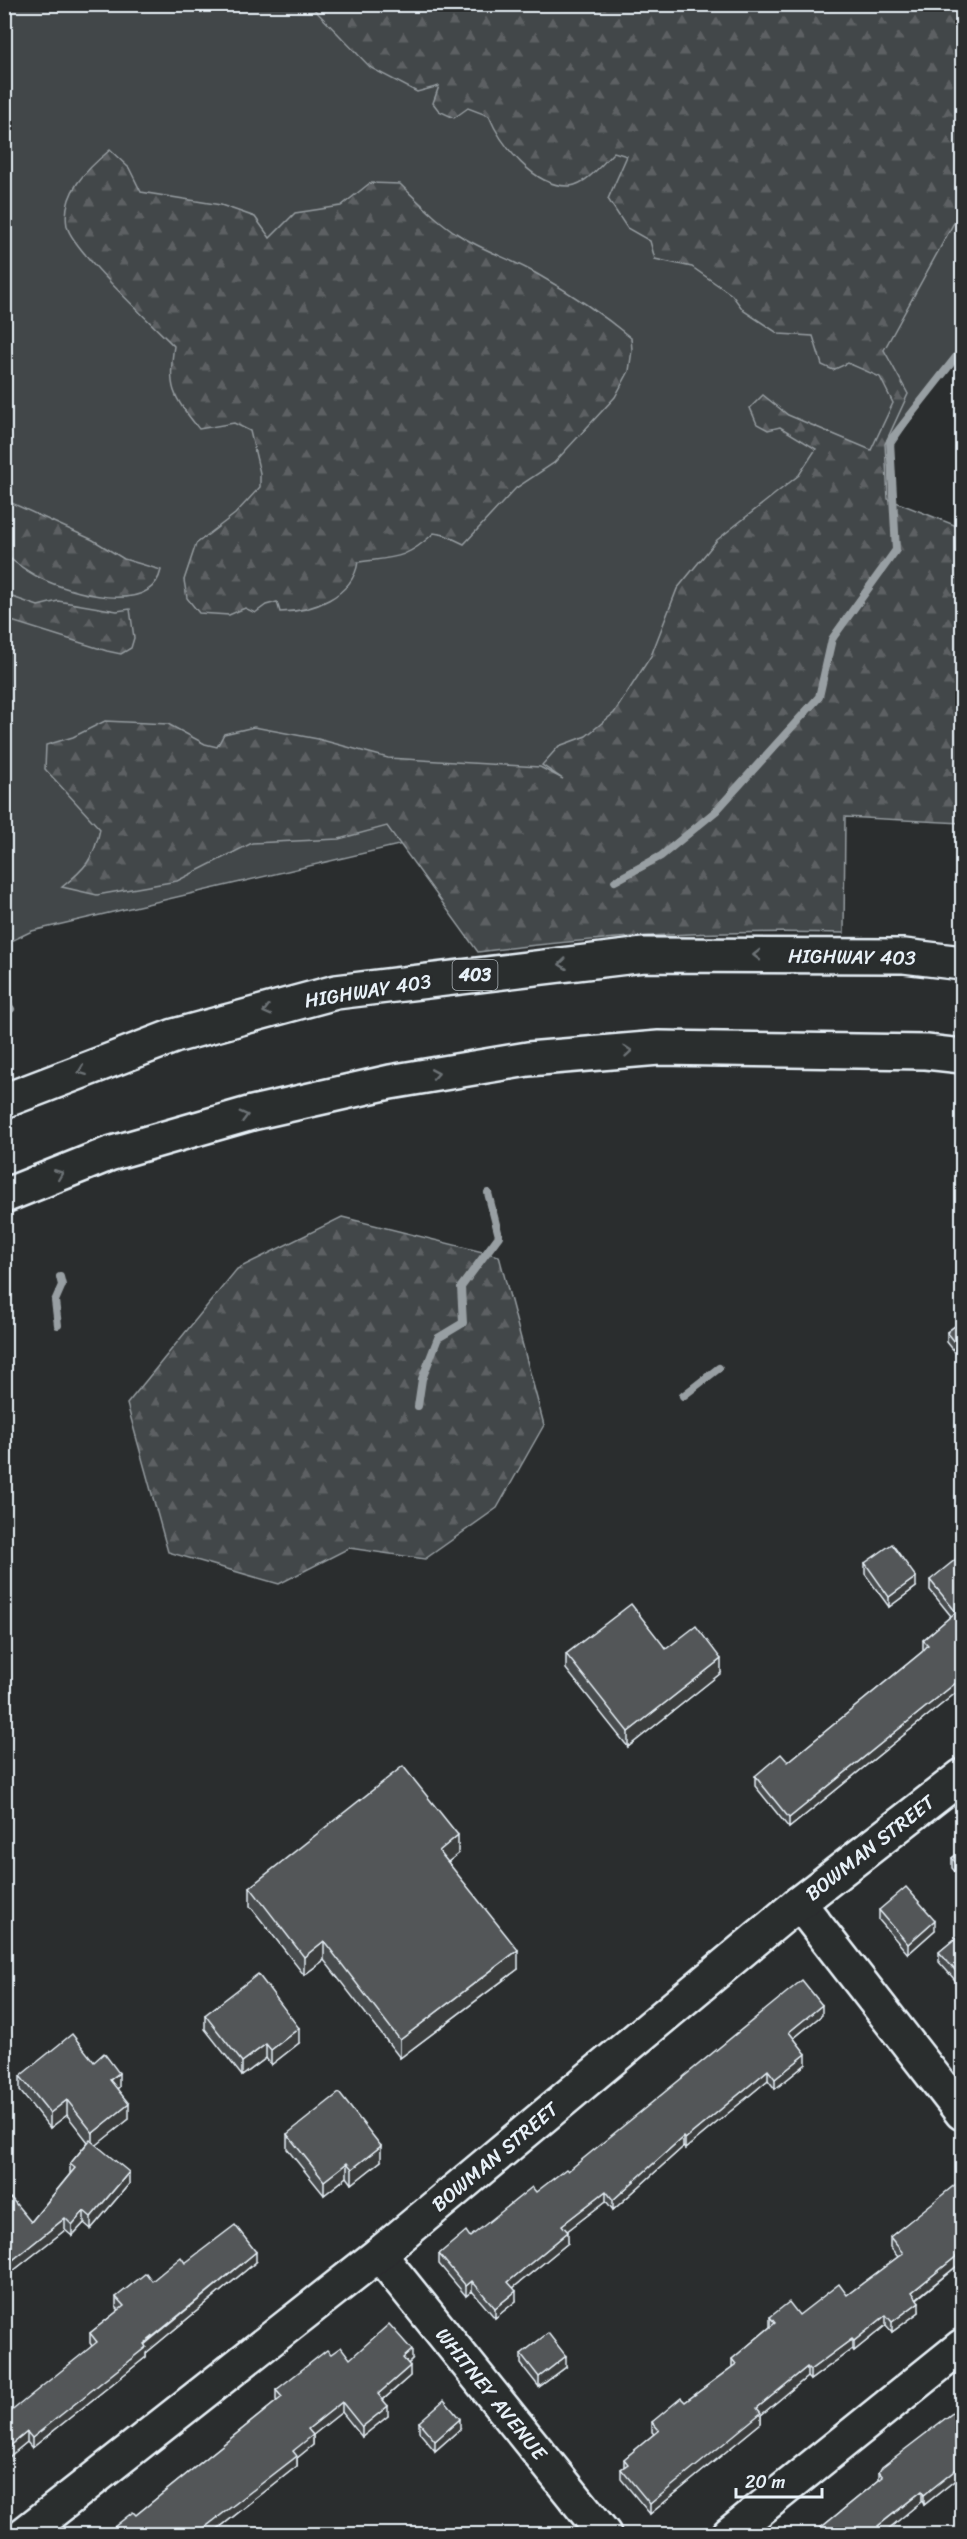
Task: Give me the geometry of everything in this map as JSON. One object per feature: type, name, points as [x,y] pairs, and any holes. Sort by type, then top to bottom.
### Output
[{"type":"main road","name":"HIGHWAY 403","points":[[4,1101],[174,1036],[336,992],[644,955],[904,956],[963,963]]},
{"type":"main road","points":[[4,1196],[109,1154],[252,1113],[390,1082],[528,1059],[659,1048],[914,1052],[963,1056]]},
{"type":"main road","name":"BOWMAN STREET","points":[[24,2535],[379,2254],[799,1903],[963,1776]]},
{"type":"main road","points":[[799,1903],[963,2113]]},
{"type":"main road","name":"WHITNEY AVENUE","points":[[379,2254],[604,2535]]},
{"type":"main road","points":[[729,2535],[963,2346]]},
{"type":"green space","points":[[5,5],[962,5],[962,345],[659,784],[32,931],[5,944]]},
{"type":"green space","points":[[310,5],[962,5],[962,208],[884,350],[908,394],[885,444],[888,499],[962,528],[962,823],[845,817],[844,933],[752,932],[661,935],[478,952],[387,826],[339,839],[252,843],[177,881],[97,895],[62,887],[77,875],[91,856],[100,829],[45,769],[46,745],[73,737],[105,721],[168,724],[205,744],[217,747],[224,734],[254,727],[318,739],[388,758],[540,767],[563,779],[542,765],[559,746],[586,736],[614,713],[651,656],[677,589],[717,540],[799,475],[816,449],[780,427],[768,430],[757,424],[750,408],[763,395],[788,415],[871,450],[893,403],[880,377],[848,363],[833,370],[822,365],[813,336],[779,334],[744,311],[732,295],[692,267],[655,259],[650,241],[627,228],[608,199],[627,156],[614,152],[594,172],[570,186],[557,185],[544,180],[521,163],[502,139],[489,116],[468,108],[454,118],[439,111],[433,103],[439,86],[417,92],[371,68]]},
{"type":"green space","points":[[110,150],[129,168],[141,192],[221,205],[255,217],[270,238],[295,213],[341,206],[370,183],[400,184],[451,230],[549,281],[597,312],[631,338],[629,371],[615,397],[554,463],[516,488],[464,544],[445,535],[434,533],[407,553],[391,558],[358,562],[355,574],[340,593],[305,609],[280,612],[277,602],[266,605],[255,613],[245,608],[229,615],[199,613],[187,598],[184,580],[196,544],[235,514],[260,487],[260,473],[250,431],[234,423],[199,429],[183,408],[174,391],[171,372],[174,346],[114,287],[72,237],[67,226],[66,214],[72,192],[93,165]]},
{"type":"green space","points":[[5,500],[93,540],[124,559],[161,570],[154,584],[142,593],[126,597],[107,597],[69,589],[35,576],[5,555]]},
{"type":"green space","points":[[4,594],[38,606],[58,601],[117,611],[130,609],[134,638],[131,648],[121,654],[107,651],[5,619]]},
{"type":"green space","points":[[342,1217],[499,1256],[544,1425],[497,1508],[425,1559],[349,1548],[279,1584],[168,1552],[127,1404],[237,1269]]},
{"type":"building","points":[[963,1320],[963,1352],[947,1332]]},
{"type":"building","points":[[892,1544],[916,1577],[889,1597],[865,1563]]},
{"type":"building","points":[[956,1559],[963,1567],[963,1677],[789,1818],[755,1776],[781,1754],[788,1762],[922,1652],[928,1645],[923,1640],[956,1612],[930,1580]]},
{"type":"building","points":[[631,1604],[666,1649],[696,1626],[721,1659],[628,1732],[566,1654]]},
{"type":"building","points":[[403,1766],[458,1835],[439,1851],[518,1950],[400,2040],[324,1941],[304,1957],[250,1887]]},
{"type":"building","points":[[963,1850],[963,1871],[952,1858]]},
{"type":"building","points":[[906,1887],[935,1920],[908,1944],[879,1910]]},
{"type":"building","points":[[963,1932],[963,1979],[939,1952]]},
{"type":"building","points":[[258,1974],[299,2028],[271,2050],[266,2044],[242,2062],[205,2015]]},
{"type":"building","points":[[802,1980],[822,2005],[789,2032],[806,2054],[775,2079],[768,2070],[685,2139],[683,2137],[613,2200],[606,2191],[562,2225],[568,2232],[508,2282],[516,2291],[495,2308],[472,2281],[466,2286],[439,2254],[466,2231],[470,2237],[532,2187],[536,2192],[566,2169],[568,2171]]},
{"type":"building","points":[[72,2034],[94,2062],[104,2053],[119,2073],[110,2080],[129,2104],[93,2133],[67,2100],[50,2113],[20,2076]]},
{"type":"building","points":[[339,2093],[381,2146],[352,2169],[347,2163],[324,2181],[287,2134]]},
{"type":"building","points":[[90,2140],[129,2172],[91,2217],[84,2211],[72,2225],[65,2218],[4,2267],[4,2203],[11,2198],[31,2222],[75,2168],[70,2164]]},
{"type":"building","points":[[962,2179],[963,2251],[912,2292],[919,2302],[892,2322],[886,2315],[854,2341],[852,2339],[810,2370],[807,2367],[757,2408],[761,2413],[650,2504],[621,2469],[628,2464],[624,2459],[659,2430],[652,2422],[681,2398],[685,2402],[736,2364],[732,2359],[775,2323],[770,2317],[789,2302],[799,2315],[839,2284],[847,2295],[903,2253],[890,2237]]},
{"type":"building","points":[[235,2225],[256,2252],[144,2344],[146,2347],[32,2438],[27,2432],[4,2451],[4,2417],[97,2342],[90,2333],[124,2306],[116,2297],[146,2273],[152,2281],[181,2257],[185,2263]]},
{"type":"building","points":[[389,2324],[412,2350],[403,2358],[410,2366],[378,2394],[388,2406],[362,2427],[342,2402],[308,2429],[313,2435],[293,2451],[297,2456],[203,2529],[206,2533],[204,2535],[104,2535],[133,2512],[136,2515],[282,2397],[276,2390],[327,2350],[331,2354],[341,2347],[350,2359]]},
{"type":"building","points":[[548,2333],[566,2356],[539,2377],[521,2354]]},
{"type":"building","points":[[444,2400],[460,2419],[435,2441],[419,2422]]},
{"type":"building","points":[[963,2405],[963,2454],[959,2458],[963,2464],[924,2495],[922,2491],[878,2526],[885,2535],[812,2535],[883,2477],[879,2472],[882,2467]]},
{"type":"waterway","points":[[615,881],[661,856],[716,811],[819,697],[832,639],[896,550],[890,441],[960,352],[962,335]]},
{"type":"waterway","points":[[4,999],[11,1009]]},
{"type":"waterway","points":[[418,1406],[422,1379],[438,1338],[463,1323],[461,1287],[499,1236],[488,1193]]},
{"type":"waterway","points":[[58,1325],[55,1301],[62,1285],[60,1277]]},
{"type":"waterway","points":[[683,1396],[719,1368]]}]
